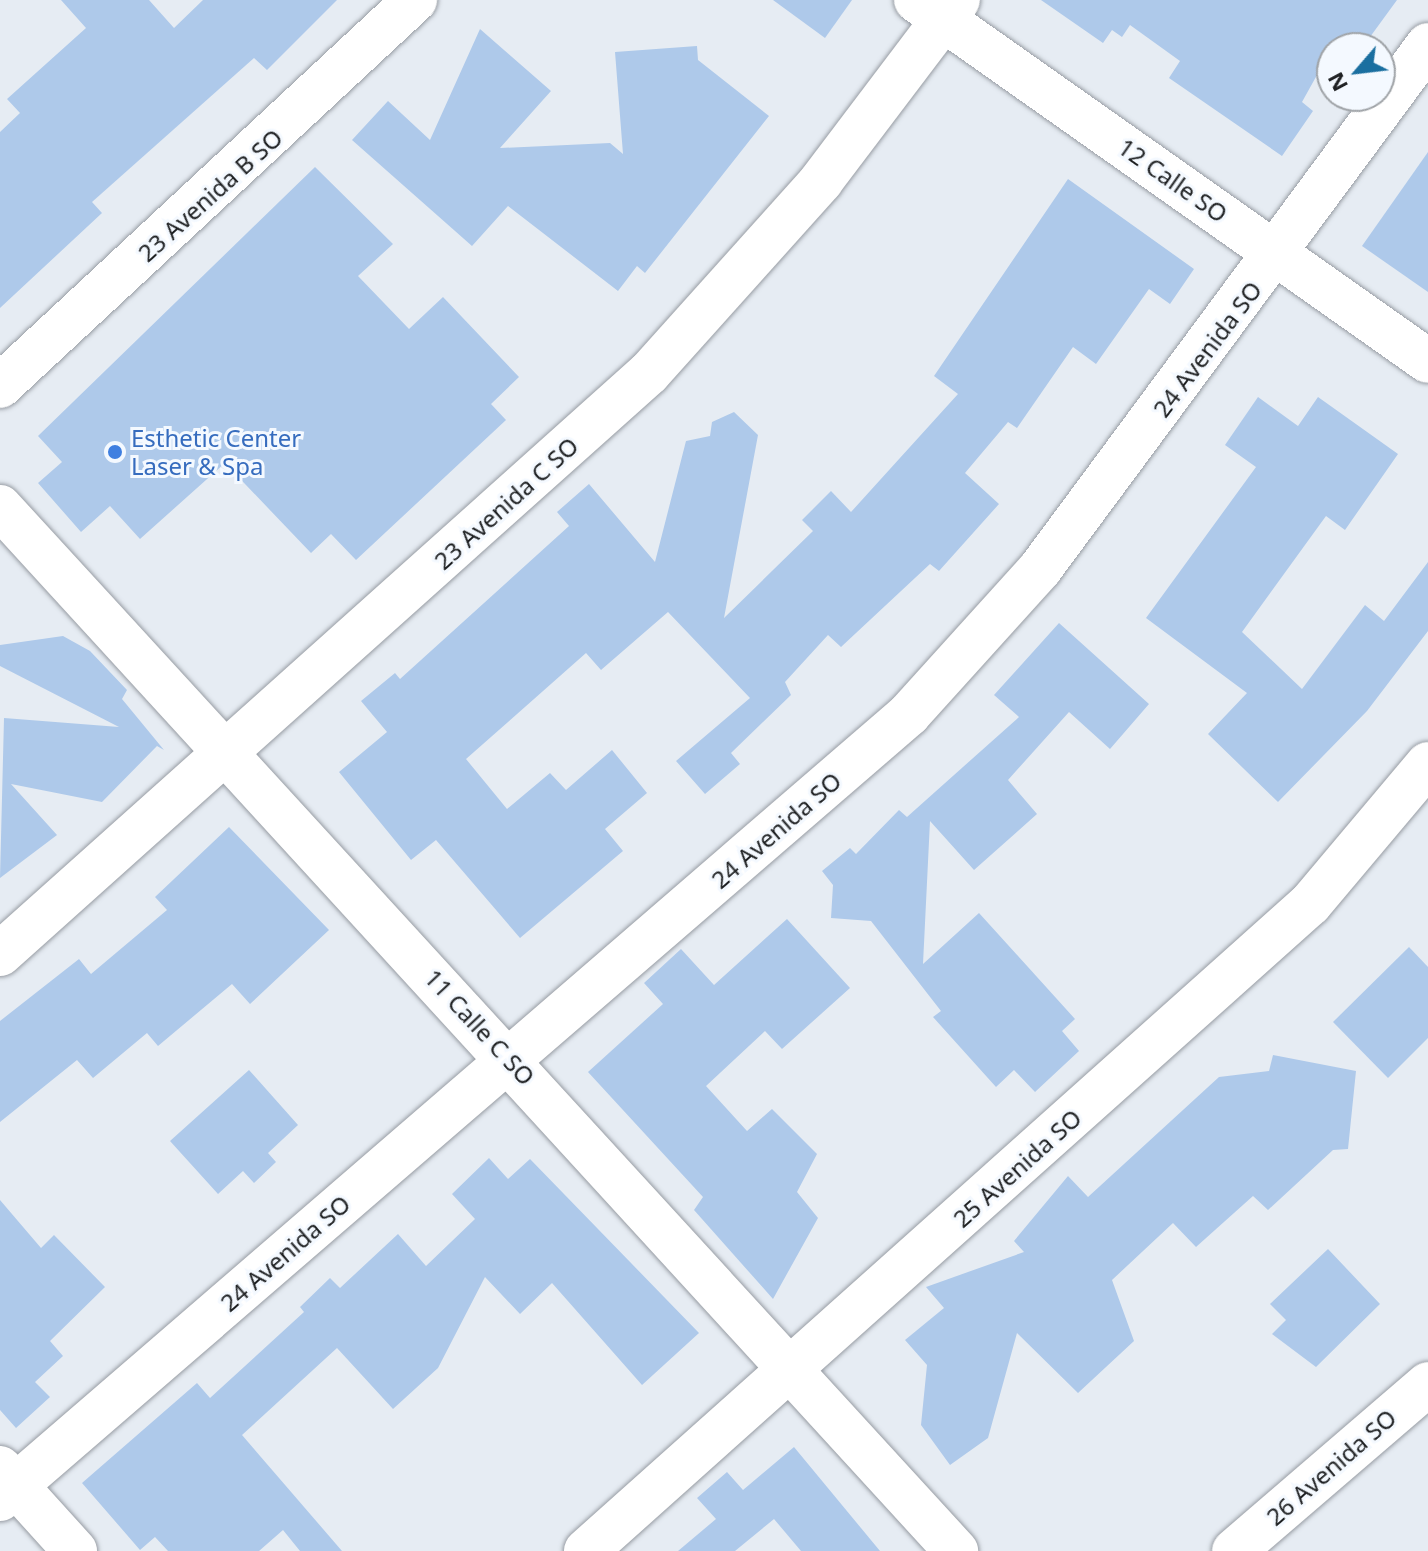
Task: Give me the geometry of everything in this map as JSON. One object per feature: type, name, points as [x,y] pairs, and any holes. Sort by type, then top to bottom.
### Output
[{"type":"street","name":"23 Avenida B SO","points":[[0,386],[415,0]]},
{"type":"street","name":"12 Calle SO","points":[[939,7],[1428,361]]},
{"type":"street","name":"23 Avenida C SO","points":[[0,954],[228,755],[649,373],[821,181],[939,7]]},
{"type":"street","name":"24 Avenida SO","points":[[5,1484],[510,1060],[909,714],[1040,569],[1279,254],[1428,45]]},
{"type":"street","name":"11 Calle C SO","points":[[0,507],[510,1060],[956,1551]]},
{"type":"street","name":"25 Avenida SO","points":[[586,1551],[793,1370],[1310,904],[1428,764]]},
{"type":"street","name":"26 Avenida SO","points":[[1234,1551],[1428,1384]]},
{"type":"street","points":[[5,1484],[75,1551]]},
{"type":"building","points":[[61,0],[149,0],[174,28],[203,0],[337,0],[267,70],[254,58],[92,202],[102,213],[0,308],[0,132],[20,113],[7,99],[86,28]]},
{"type":"building","points":[[773,0],[852,0],[825,38]]},
{"type":"building","points":[[1041,0],[1397,0],[1374,32],[1316,32],[1316,77],[1302,102],[1313,111],[1282,156],[1169,78],[1180,61],[1130,25],[1122,37],[1112,30],[1103,43]]},
{"type":"building","points":[[480,29],[551,91],[500,148],[610,143],[623,154],[615,52],[697,46],[698,60],[769,116],[645,273],[637,266],[618,291],[508,206],[472,246],[352,140],[388,101],[430,140]]},
{"type":"building","points":[[1428,152],[1428,292],[1362,246]]},
{"type":"building","points":[[315,167],[393,244],[358,276],[409,329],[443,297],[519,377],[491,404],[506,420],[356,560],[331,534],[311,553],[225,463],[140,539],[110,506],[81,532],[38,483],[62,462],[38,436]]},
{"type":"building","points":[[1068,179],[1194,269],[1170,304],[1149,289],[1096,364],[1073,347],[1017,428],[1008,422],[965,473],[999,504],[939,571],[930,564],[841,647],[828,635],[785,682],[791,695],[731,753],[740,764],[705,794],[676,761],[750,698],[668,612],[601,670],[586,653],[466,759],[507,809],[550,773],[566,790],[612,750],[647,793],[605,829],[623,851],[520,938],[436,840],[411,860],[339,772],[387,732],[361,701],[395,673],[400,679],[569,526],[557,512],[589,484],[655,562],[686,441],[710,436],[712,422],[734,412],[758,435],[724,618],[813,531],[802,520],[831,491],[851,512],[958,394],[934,376]]},
{"type":"building","points":[[1258,397],[1298,426],[1318,397],[1398,454],[1345,530],[1326,516],[1242,632],[1302,689],[1365,605],[1384,621],[1428,562],[1428,631],[1367,711],[1278,802],[1208,734],[1247,693],[1146,618],[1256,467],[1225,445]]},
{"type":"building","points":[[1059,623],[1149,704],[1110,749],[1069,712],[1008,780],[1037,814],[974,870],[930,821],[923,964],[979,913],[1075,1019],[1062,1031],[1079,1051],[1035,1092],[1014,1070],[996,1087],[933,1017],[941,1011],[871,921],[831,918],[833,885],[822,871],[850,848],[856,854],[899,810],[907,817],[1019,717],[994,695]]},
{"type":"building","points":[[63,636],[90,651],[127,690],[122,699],[164,750],[157,746],[102,802],[11,784],[57,835],[0,878],[4,718],[119,727],[0,666],[0,645]]},
{"type":"building","points":[[229,827],[329,930],[250,1004],[232,984],[158,1046],[147,1033],[93,1078],[77,1060],[0,1122],[0,1021],[79,959],[91,974],[167,910],[155,897]]},
{"type":"building","points":[[787,919],[850,988],[782,1049],[765,1031],[706,1086],[747,1131],[772,1109],[817,1154],[797,1192],[818,1218],[773,1299],[694,1210],[703,1197],[588,1072],[663,1004],[644,983],[681,949],[714,985]]},
{"type":"building","points":[[1409,947],[1428,967],[1428,1038],[1388,1078],[1333,1022]]},
{"type":"building","points":[[1273,1055],[1356,1071],[1348,1149],[1333,1150],[1268,1210],[1253,1196],[1196,1247],[1173,1223],[1112,1280],[1134,1341],[1078,1393],[1017,1333],[988,1438],[950,1465],[921,1425],[927,1365],[905,1340],[944,1308],[926,1287],[1024,1252],[1014,1241],[1068,1176],[1088,1197],[1219,1077],[1269,1071]]},
{"type":"building","points":[[249,1070],[298,1125],[268,1153],[276,1162],[254,1183],[243,1171],[218,1194],[170,1141]]},
{"type":"building","points":[[489,1158],[508,1179],[530,1159],[699,1333],[642,1385],[552,1283],[520,1314],[485,1277],[438,1368],[393,1409],[337,1348],[242,1435],[342,1551],[300,1551],[283,1530],[259,1551],[168,1551],[155,1537],[140,1550],[82,1483],[197,1383],[210,1398],[304,1312],[300,1307],[330,1278],[340,1288],[398,1234],[426,1266],[475,1219],[452,1194]]},
{"type":"building","points":[[0,1200],[41,1248],[54,1235],[105,1287],[50,1341],[63,1356],[35,1382],[50,1397],[16,1428],[0,1410]]},
{"type":"building","points":[[1328,1249],[1380,1304],[1316,1367],[1272,1334],[1286,1320],[1270,1304]]},
{"type":"building","points":[[794,1447],[880,1551],[801,1551],[774,1519],[735,1551],[678,1551],[716,1519],[697,1498],[727,1472],[743,1490]]},
{"type":"place","name":"Esthetic Center Laser & Spa","points":[[115,452]]}]
